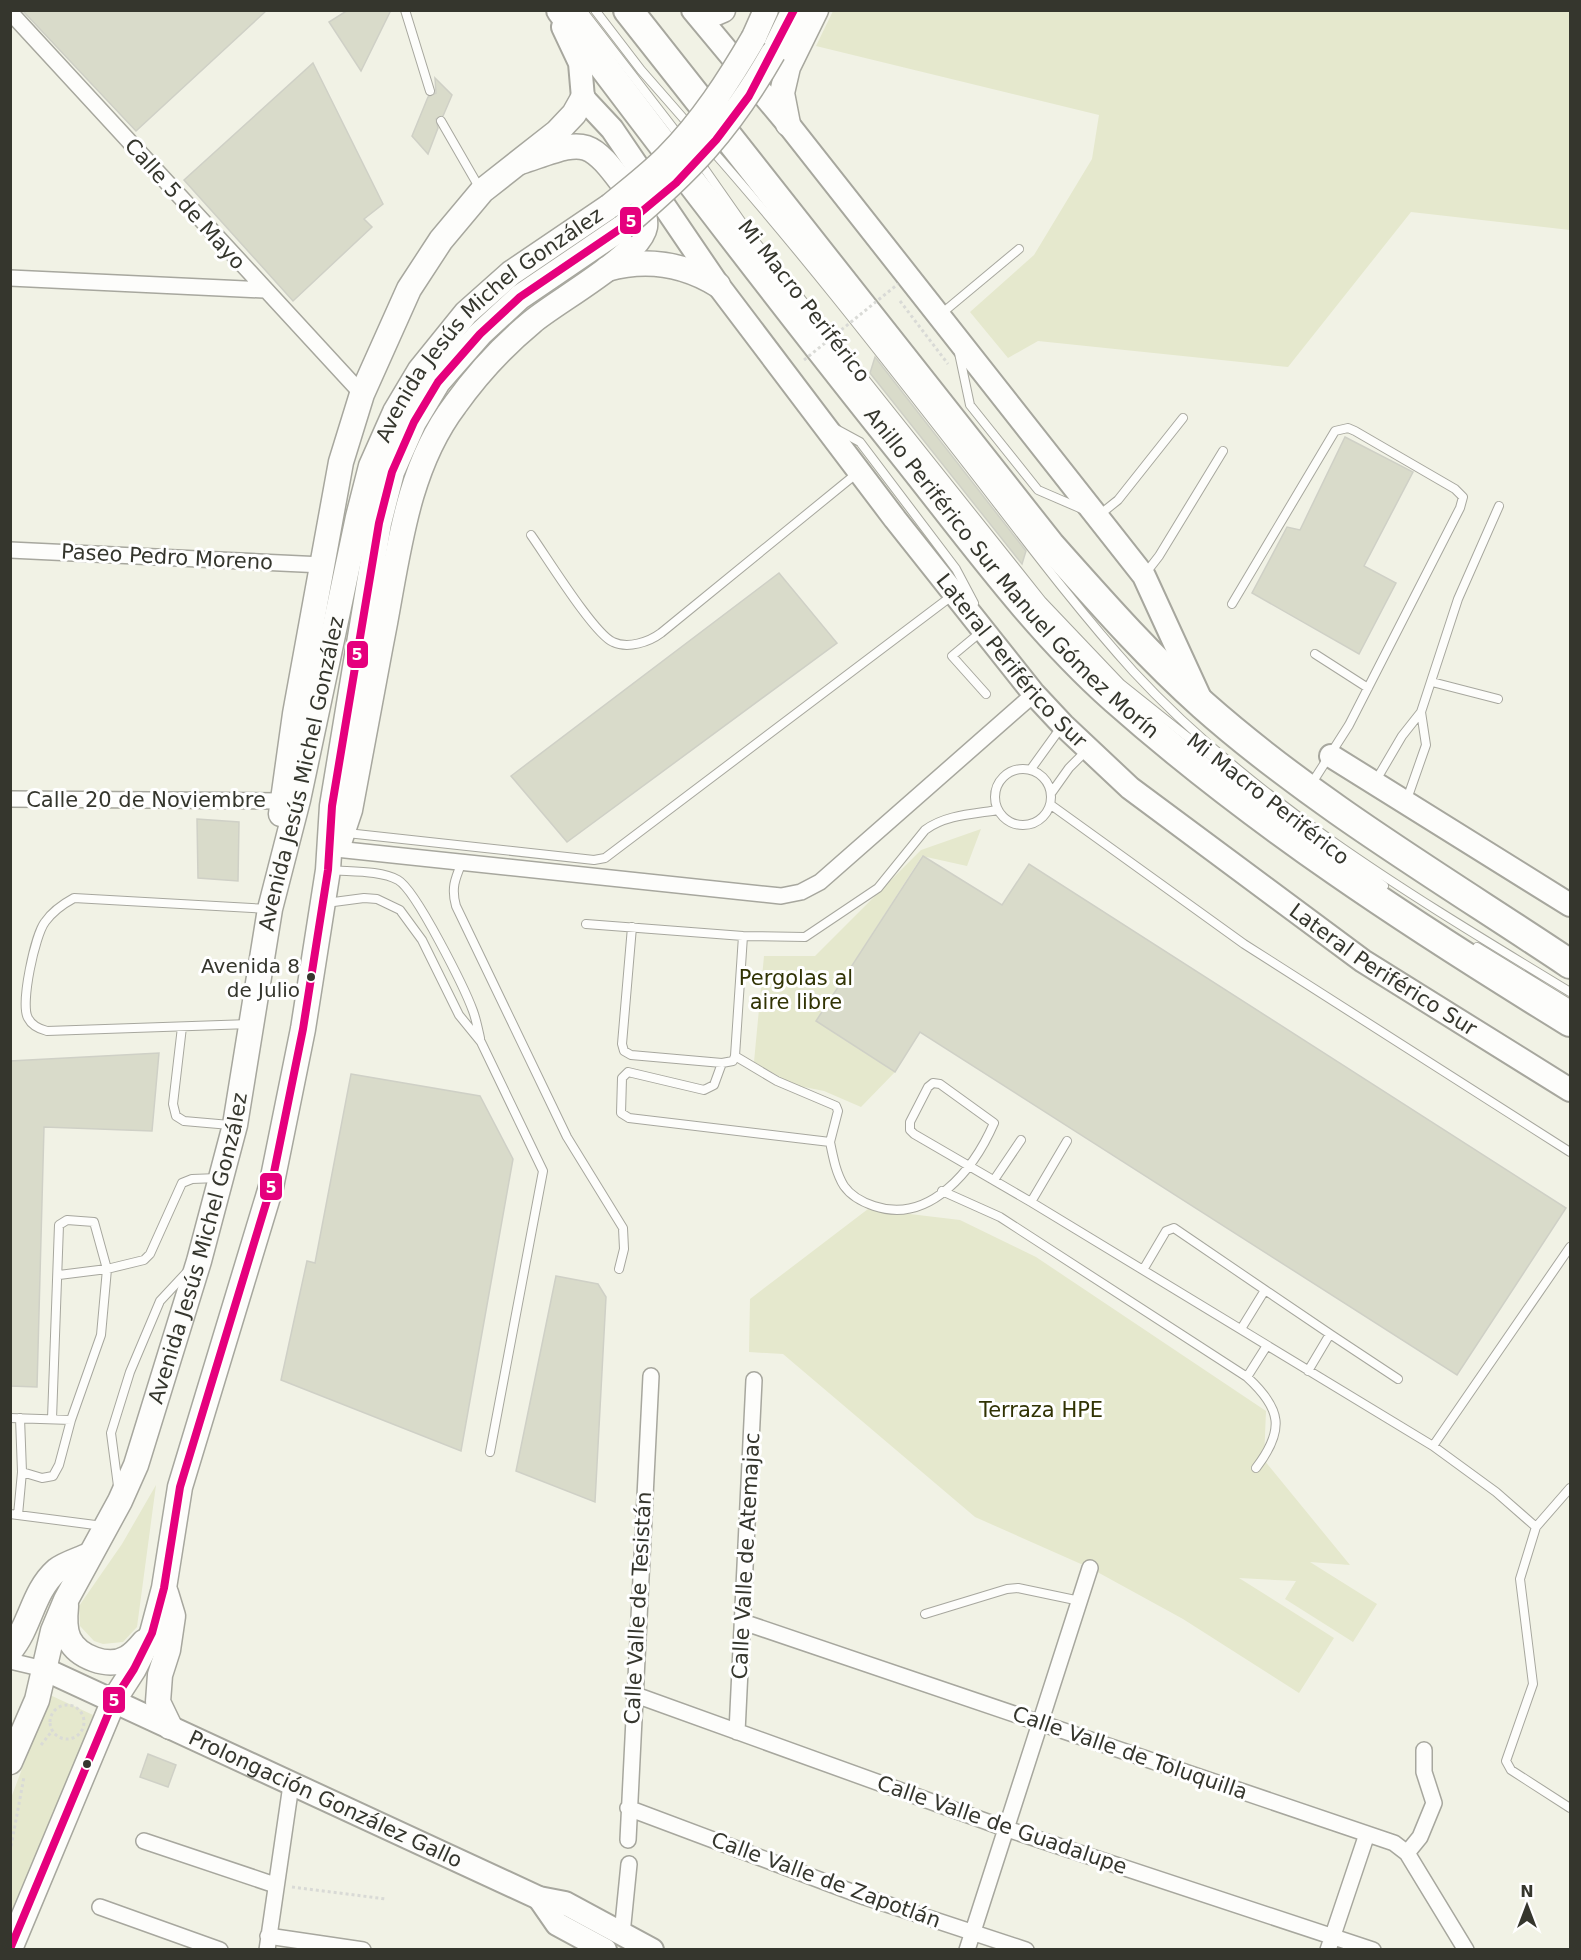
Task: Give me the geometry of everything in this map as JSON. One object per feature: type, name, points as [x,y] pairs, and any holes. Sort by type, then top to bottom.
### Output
[{"type":"highway","name":"Anillo Periférico Sur Manuel Gómez Morín","points":[[561,10],[758,271],[1026,608],[1113,697],[1217,783],[1390,909],[1569,1011]]},
{"type":"highway","name":"Anillo Periférico Sur Manuel Gómez Morín","points":[[628,10],[1050,545],[1116,619],[1203,705],[1307,789],[1570,964]]},
{"type":"main road","points":[[702,10],[716,13],[723,10]]},
{"type":"main road","name":"Avenida Jesús Michel González","points":[[18,1764],[37,1700],[53,1631],[87,1556],[120,1501],[136,1465],[222,1178],[235,1125],[270,909],[298,800],[358,517],[371,466],[395,412],[420,370],[466,313],[511,273],[610,206],[666,158],[728,82],[754,37],[766,10]]},
{"type":"main road","name":"Avenida Jesús Michel González","points":[[10,1949],[114,1700],[134,1669],[152,1633],[164,1588],[180,1487],[272,1187],[303,1029],[323,904],[336,851],[332,806],[379,523],[392,472],[414,422],[438,382],[480,334],[520,297],[623,227],[676,183],[716,140],[749,96],[794,10]]},
{"type":"main road","points":[[788,124],[782,93],[788,68],[816,10]]},
{"type":"main road","points":[[280,864],[282,801],[323,564],[341,462],[362,394],[409,289],[441,240],[482,191],[557,132],[574,114],[583,98]]},
{"type":"main road","points":[[336,851],[350,810],[405,516],[434,438],[454,406],[495,356],[533,321],[607,269],[639,239],[645,228],[645,214],[605,159],[591,149],[578,146],[520,162]]},
{"type":"main road","points":[[607,269],[626,264],[674,266],[698,273],[718,285]]},
{"type":"main road","points":[[10,1651],[23,1635],[38,1592],[58,1569],[87,1556]]},
{"type":"main road","points":[[164,1588],[172,1616],[168,1650],[160,1676],[158,1702],[170,1727]]},
{"type":"main road","points":[[66,1600],[65,1624],[69,1638],[79,1651],[93,1659],[109,1662],[125,1660],[152,1633]]},
{"type":"street","points":[[555,10],[580,63],[583,98]]},
{"type":"street","points":[[693,10],[788,124],[1144,576],[1203,705]]},
{"type":"street","name":"Calle 5 de Mayo","points":[[10,12],[362,394]]},
{"type":"street","name":"Lateral Periférico Sur","points":[[583,98],[612,129],[718,285],[859,472],[1034,694],[1087,750],[1130,788],[1363,961],[1570,1090]]},
{"type":"street","points":[[10,278],[264,290]]},
{"type":"street","name":"Paseo Pedro Moreno","points":[[10,550],[323,564]]},
{"type":"street","points":[[336,851],[463,861],[781,896],[801,892],[820,882],[1034,694]]},
{"type":"street","points":[[1331,756],[1570,905]]},
{"type":"street","name":"Calle 20 de Noviembre","points":[[10,799],[282,801]]},
{"type":"street","name":"Calle Valle de Tesistán","points":[[628,1840],[633,1694],[651,1376]]},
{"type":"street","name":"Calle Valle de Atemajac","points":[[737,1732],[754,1380]]},
{"type":"street","points":[[967,1950],[1090,1568]]},
{"type":"street","name":"Calle Valle de Toluquilla","points":[[742,1622],[1394,1843],[1407,1852]]},
{"type":"street","points":[[10,1661],[44,1669]]},
{"type":"street","name":"Prolongación González Gallo","points":[[44,1669],[539,1898],[565,1903],[652,1950]]},
{"type":"street","name":"Calle Valle de Guadalupe","points":[[633,1694],[1330,1943],[1373,1950]]},
{"type":"street","points":[[1424,1750],[1424,1772],[1434,1803],[1420,1837],[1407,1852],[1466,1950]]},
{"type":"street","points":[[291,1785],[268,1943],[363,1950]]},
{"type":"street","name":"Calle Valle de Zapotlán","points":[[628,1808],[865,1897],[1026,1950]]},
{"type":"street","points":[[1330,1943],[1367,1834]]},
{"type":"street","points":[[144,1841],[275,1885]]},
{"type":"street","points":[[622,1934],[629,1864]]},
{"type":"street","points":[[539,1898],[557,1924],[605,1950]]},
{"type":"street","points":[[100,1907],[220,1950]]},
{"type":"lane","points":[[405,10],[430,92]]},
{"type":"lane","name":"Mi Macro Periférico","points":[[582,10],[720,188],[755,241],[1042,601],[1122,684],[1289,818],[1402,899]]},
{"type":"lane","points":[[595,10],[641,70],[696,132]]},
{"type":"lane","points":[[441,121],[482,191]]},
{"type":"lane","name":"Mi Macro Periférico","points":[[704,140],[765,211],[1029,544],[1142,679],[1202,737],[1295,813],[1432,907],[1569,1011]]},
{"type":"lane","points":[[939,315],[1019,249]]},
{"type":"lane","points":[[955,334],[970,405],[976,413],[1038,490],[1099,516],[1118,500],[1183,418]]},
{"type":"lane","points":[[821,422],[860,442],[956,568],[989,638],[952,656],[986,694]]},
{"type":"lane","points":[[1232,604],[1335,430],[1348,428],[1355,431],[1455,489],[1463,497],[1368,688],[1331,756],[1307,789]]},
{"type":"lane","points":[[1144,576],[1159,556],[1222,451]]},
{"type":"lane","points":[[531,535],[595,625],[610,641],[622,645],[651,641],[859,472]]},
{"type":"lane","points":[[1374,783],[1402,736],[1421,712],[1458,599],[1499,506]]},
{"type":"lane","points":[[336,851],[594,860],[605,858],[954,593]]},
{"type":"lane","points":[[1315,654],[1368,688]]},
{"type":"lane","points":[[1431,682],[1498,699]]},
{"type":"lane","points":[[1406,803],[1426,745],[1421,712]]},
{"type":"lane","points":[[1031,769],[1063,725]]},
{"type":"lane","points":[[1052,792],[1044,777],[1031,769],[1016,769],[1002,777],[996,786],[994,798],[998,810],[1006,821],[1026,826],[1039,821],[1051,805],[1052,792],[1069,768],[1087,750]]},
{"type":"lane","points":[[1051,805],[1244,944],[1570,1152]]},
{"type":"lane","points":[[586,924],[742,936],[792,938],[810,934],[878,888],[925,830],[933,824],[942,820],[998,810]]},
{"type":"lane","points":[[336,851],[382,876],[398,880],[406,887],[437,939],[473,1011],[481,1042],[543,1171],[490,1452]]},
{"type":"lane","points":[[463,861],[453,882],[456,906],[567,1137],[623,1228],[624,1249],[619,1269]]},
{"type":"lane","points":[[251,1024],[55,1031],[39,1029],[28,1019],[25,999],[40,931],[45,922],[62,905],[74,898],[270,909]]},
{"type":"lane","points":[[323,904],[364,898],[377,899],[399,910],[422,940],[459,1015],[481,1042]]},
{"type":"lane","points":[[632,927],[622,1044],[624,1051],[631,1055],[722,1063],[733,1061],[735,1056],[742,936]]},
{"type":"lane","points":[[1471,943],[1569,1011]]},
{"type":"lane","points":[[182,1027],[173,1104],[176,1116],[184,1121],[235,1125]]},
{"type":"lane","points":[[735,1056],[777,1081],[836,1106],[838,1111],[830,1142],[838,1175],[855,1197],[886,1210],[922,1207],[971,1167],[993,1121],[940,1084],[933,1083],[910,1122],[910,1130],[971,1167],[1031,1202],[1241,1329],[1266,1347],[1433,1446],[1496,1492],[1536,1527]]},
{"type":"lane","points":[[722,1063],[714,1085],[704,1090],[628,1072],[622,1078],[621,1113],[629,1118],[830,1142]]},
{"type":"lane","points":[[994,1180],[1021,1140]]},
{"type":"lane","points":[[1031,1202],[1067,1141]]},
{"type":"lane","points":[[59,1275],[107,1269],[144,1260],[150,1254],[182,1183],[192,1179],[222,1178]]},
{"type":"lane","points":[[942,1191],[1010,1223],[1247,1377],[1267,1395],[1275,1409],[1276,1427],[1269,1450],[1256,1468]]},
{"type":"lane","points":[[22,1472],[42,1478],[53,1476],[60,1465],[71,1420],[101,1335],[107,1269],[95,1223],[67,1220],[59,1225],[59,1275],[52,1419]]},
{"type":"lane","points":[[1143,1270],[1166,1230],[1174,1228],[1398,1379]]},
{"type":"lane","points":[[1433,1446],[1570,1247]]},
{"type":"lane","points":[[120,1501],[111,1433],[130,1372],[160,1301],[199,1261]]},
{"type":"lane","points":[[1241,1329],[1265,1290]]},
{"type":"lane","points":[[1308,1371],[1330,1334]]},
{"type":"lane","points":[[1247,1377],[1266,1347]]},
{"type":"lane","points":[[10,1418],[71,1420]]},
{"type":"lane","points":[[20,1418],[22,1472],[14,1515],[105,1526]]},
{"type":"lane","points":[[1570,1490],[1536,1527],[1520,1579],[1533,1684],[1506,1764],[1570,1808]]},
{"type":"lane","points":[[925,1614],[1007,1589],[1018,1588],[1080,1601]]},
{"type":"path","points":[[804,360],[898,284]]},
{"type":"path","points":[[39,1748],[52,1731],[51,1713],[60,1705],[66,1704],[82,1711],[85,1722],[77,1736],[61,1738],[52,1731]]},
{"type":"path","points":[[10,1852],[18,1764]]},
{"type":"path","points":[[275,1885],[386,1899]]},
{"type":"green space","points":[[833,11],[1570,11],[1570,230],[1411,212],[1288,367],[1038,341],[1008,358],[970,312],[1034,255],[1092,159],[1099,115],[816,46]]},
{"type":"green space","name":"Pergolas al aire libre","points":[[981,829],[967,866],[922,856],[816,1021],[895,1072],[861,1107],[824,1091],[794,1085],[754,1062],[764,956],[815,956],[921,850]]},
{"type":"green space","name":"Terraza HPE","points":[[868,1209],[960,1220],[1036,1257],[1266,1411],[1264,1460],[1350,1565],[1310,1562],[1377,1604],[1353,1642],[1285,1599],[1296,1581],[1239,1578],[1334,1638],[1299,1693],[1183,1619],[1090,1568],[975,1517],[783,1354],[749,1352],[750,1299]]},
{"type":"green space","points":[[156,1485],[137,1627],[123,1642],[103,1644],[94,1641],[80,1626],[79,1606],[122,1544]]},
{"type":"green space","points":[[50,1695],[93,1715],[11,1924],[11,1798]]},
{"type":"building","points":[[22,10],[267,10],[136,131]]},
{"type":"building","points":[[348,10],[391,10],[361,71],[329,22]]},
{"type":"building","points":[[313,63],[383,204],[364,219],[372,227],[293,301],[184,180]]},
{"type":"building","points":[[435,78],[452,95],[443,116],[436,119],[438,128],[428,154],[412,136],[428,97],[436,93]]},
{"type":"building","points":[[875,357],[1026,551],[1022,564],[870,373]]},
{"type":"building","points":[[1345,437],[1413,472],[1364,566],[1396,583],[1359,654],[1252,593],[1287,527],[1300,530]]},
{"type":"building","points":[[779,573],[837,643],[567,842],[511,776]]},
{"type":"building","points":[[197,819],[239,822],[238,881],[198,878]]},
{"type":"building","points":[[923,856],[1002,905],[1029,864],[1566,1208],[1457,1375],[920,1032],[895,1072],[816,1021]]},
{"type":"building","points":[[159,1053],[152,1131],[44,1127],[37,1387],[10,1386],[10,1061]]},
{"type":"building","points":[[351,1074],[480,1096],[513,1159],[461,1451],[281,1380],[307,1261],[315,1263]]},
{"type":"building","points":[[556,1276],[598,1284],[606,1297],[595,1502],[516,1471]]},
{"type":"building","points":[[148,1754],[176,1765],[168,1787],[140,1777]]},
{"type":"transit line","name":"5","points":[[10,1949],[114,1700],[134,1669],[152,1633],[164,1588],[180,1487],[271,1187],[303,1029],[328,870],[332,806],[379,523],[392,472],[414,422],[438,382],[480,334],[520,297],[623,227],[676,183],[716,140],[749,96],[794,10]]},
{"type":"place","name":"Avenida 8 de Julio","points":[[311,977]]}]
